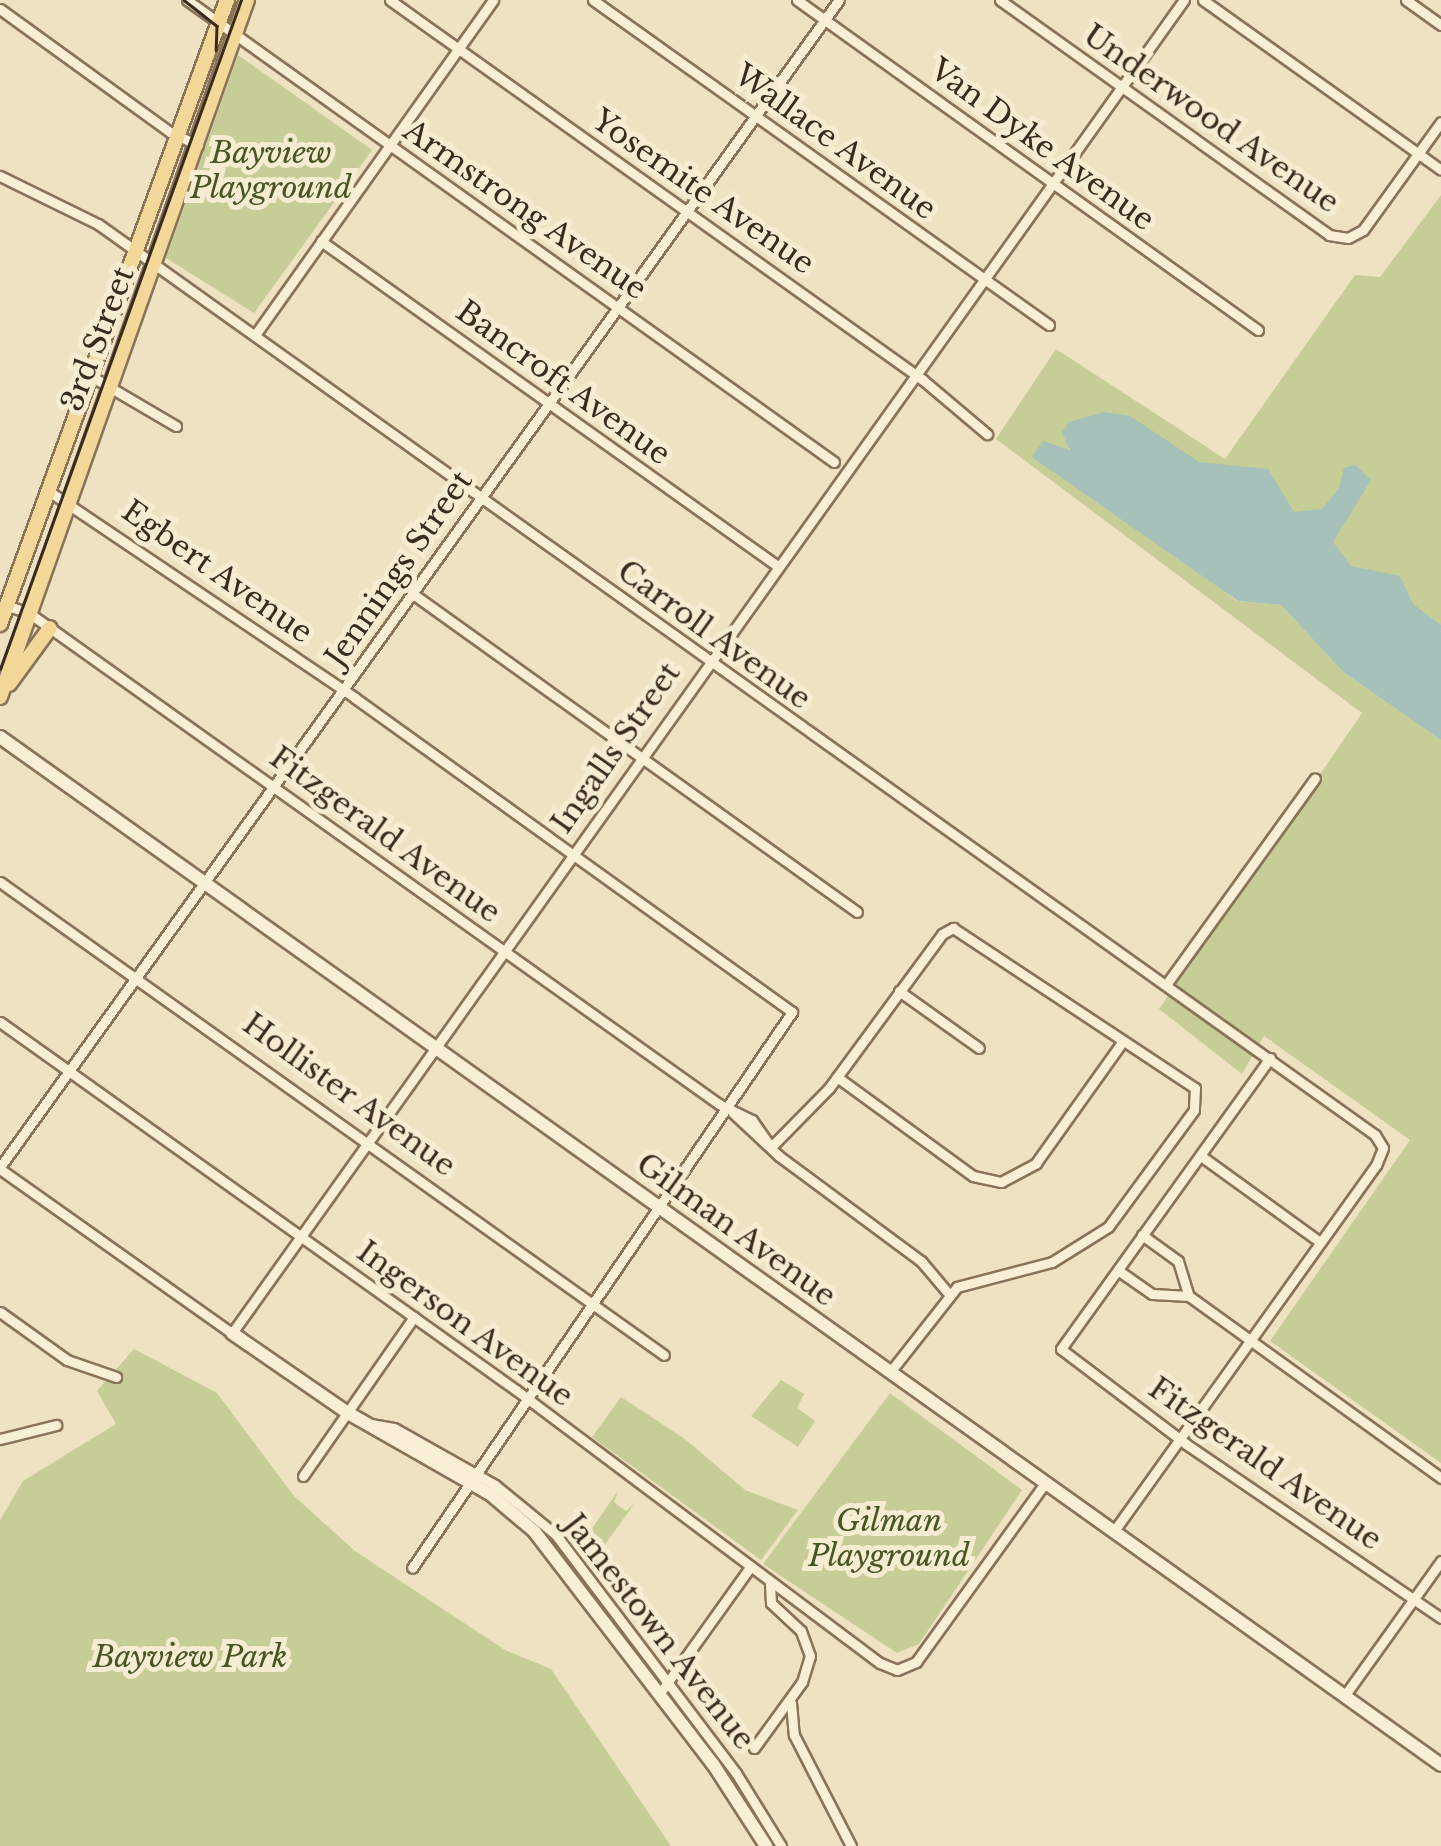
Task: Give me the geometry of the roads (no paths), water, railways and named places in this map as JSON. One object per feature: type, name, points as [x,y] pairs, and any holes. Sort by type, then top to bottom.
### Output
[{"type":"main road","name":"3rd Street","points":[[0,624],[227,0]]},
{"type":"main road","name":"3rd Street","points":[[0,697],[247,0]]},
{"type":"main road","points":[[0,697],[50,628]]},
{"type":"street","name":"Armstrong Avenue","points":[[187,0],[834,462]]},
{"type":"street","name":"Yosemite Avenue","points":[[390,0],[914,374],[986,431]]},
{"type":"street","points":[[255,335],[494,0]]},
{"type":"street","name":"Wallace Avenue","points":[[593,0],[1049,325]]},
{"type":"street","name":"Van Dyke Avenue","points":[[798,0],[1258,330]]},
{"type":"street","name":"Jennings Street","points":[[0,1168],[209,885],[480,498],[839,0]]},
{"type":"street","name":"Underwood Avenue","points":[[1000,0],[1329,235],[1348,238],[1364,230],[1418,154]]},
{"type":"street","name":"Ingalls Street","points":[[232,1333],[1119,85],[1184,0]]},
{"type":"street","points":[[1203,0],[1441,170]]},
{"type":"street","points":[[1406,0],[1441,25]]},
{"type":"street","points":[[0,9],[177,136],[198,144]]},
{"type":"street","points":[[1418,154],[1441,122]]},
{"type":"street","name":"Carroll Avenue","points":[[0,176],[57,200],[134,250],[708,662],[1168,982],[1368,1129],[1382,1152],[1320,1242]]},
{"type":"street","name":"Bancroft Avenue","points":[[321,241],[776,566]]},
{"type":"street","points":[[89,375],[112,383],[176,426]]},
{"type":"street","name":"Egbert Avenue","points":[[50,492],[68,498],[344,691],[792,1012],[730,1110]]},
{"type":"street","points":[[413,594],[857,912]]},
{"type":"street","name":"Fitzgerald Avenue","points":[[8,606],[30,614],[730,1110],[772,1147],[912,1252],[948,1293]]},
{"type":"street","name":"Gilman Avenue","points":[[0,738],[1441,1765]]},
{"type":"street","points":[[1168,982],[1315,778]]},
{"type":"street","name":"Hollister Avenue","points":[[0,882],[370,1140],[596,1302],[664,1356]]},
{"type":"street","points":[[772,1147],[837,1078],[942,934],[958,929],[1121,1044],[1191,1082],[1198,1099],[1185,1123],[1097,1237],[1052,1262],[976,1277],[948,1293],[890,1371]]},
{"type":"street","points":[[899,991],[979,1048]]},
{"type":"street","name":"Ingerson Avenue","points":[[0,1022],[414,1317],[770,1582],[897,1670],[919,1659],[1045,1483]]},
{"type":"street","points":[[837,1078],[973,1176],[1001,1182],[1036,1163],[1121,1044]]},
{"type":"street","points":[[1270,1058],[1118,1271],[1152,1294],[1189,1296],[1441,1478]]},
{"type":"street","points":[[412,1568],[526,1398],[730,1110]]},
{"type":"street","points":[[1114,1532],[1320,1242],[1202,1156]]},
{"type":"street","name":"Jamestown Avenue","points":[[0,1168],[346,1412],[472,1478],[546,1544],[664,1688],[782,1846]]},
{"type":"street","points":[[1142,1236],[1178,1261],[1189,1296]]},
{"type":"street","name":"Fitzgerald Avenue","points":[[1118,1271],[1061,1350],[1181,1439],[1441,1618]]},
{"type":"street","points":[[0,1312],[67,1360],[116,1377]]},
{"type":"street","points":[[303,1476],[414,1317]]},
{"type":"street","points":[[0,1439],[56,1425]]},
{"type":"street","points":[[1345,1696],[1441,1561]]},
{"type":"street","points":[[664,1688],[751,1566]]},
{"type":"street","points":[[754,1748],[809,1666],[809,1648],[771,1603],[770,1582]]},
{"type":"street","points":[[795,1691],[790,1726],[852,1846]]},
{"type":"street","name":"Jamestown Avenue","points":[[729,1776],[766,1846]]},
{"type":"water","points":[[1105,412],[1130,416],[1199,462],[1268,469],[1294,512],[1322,509],[1339,488],[1344,468],[1355,465],[1371,480],[1333,542],[1351,566],[1400,576],[1413,604],[1441,625],[1441,740],[1343,672],[1281,605],[1238,601],[1032,457],[1043,441],[1070,450],[1062,432],[1069,422]]},
{"type":"tram line","points":[[184,0],[217,26],[216,50]]},
{"type":"tram line","points":[[0,669],[241,0]]},
{"type":"park label","name":"Bayview Playground","points":[[271,170]]},
{"type":"park label","name":"Gilman Playground","points":[[889,1538]]},
{"type":"park label","name":"Bayview Park","points":[[190,1657]]}]
